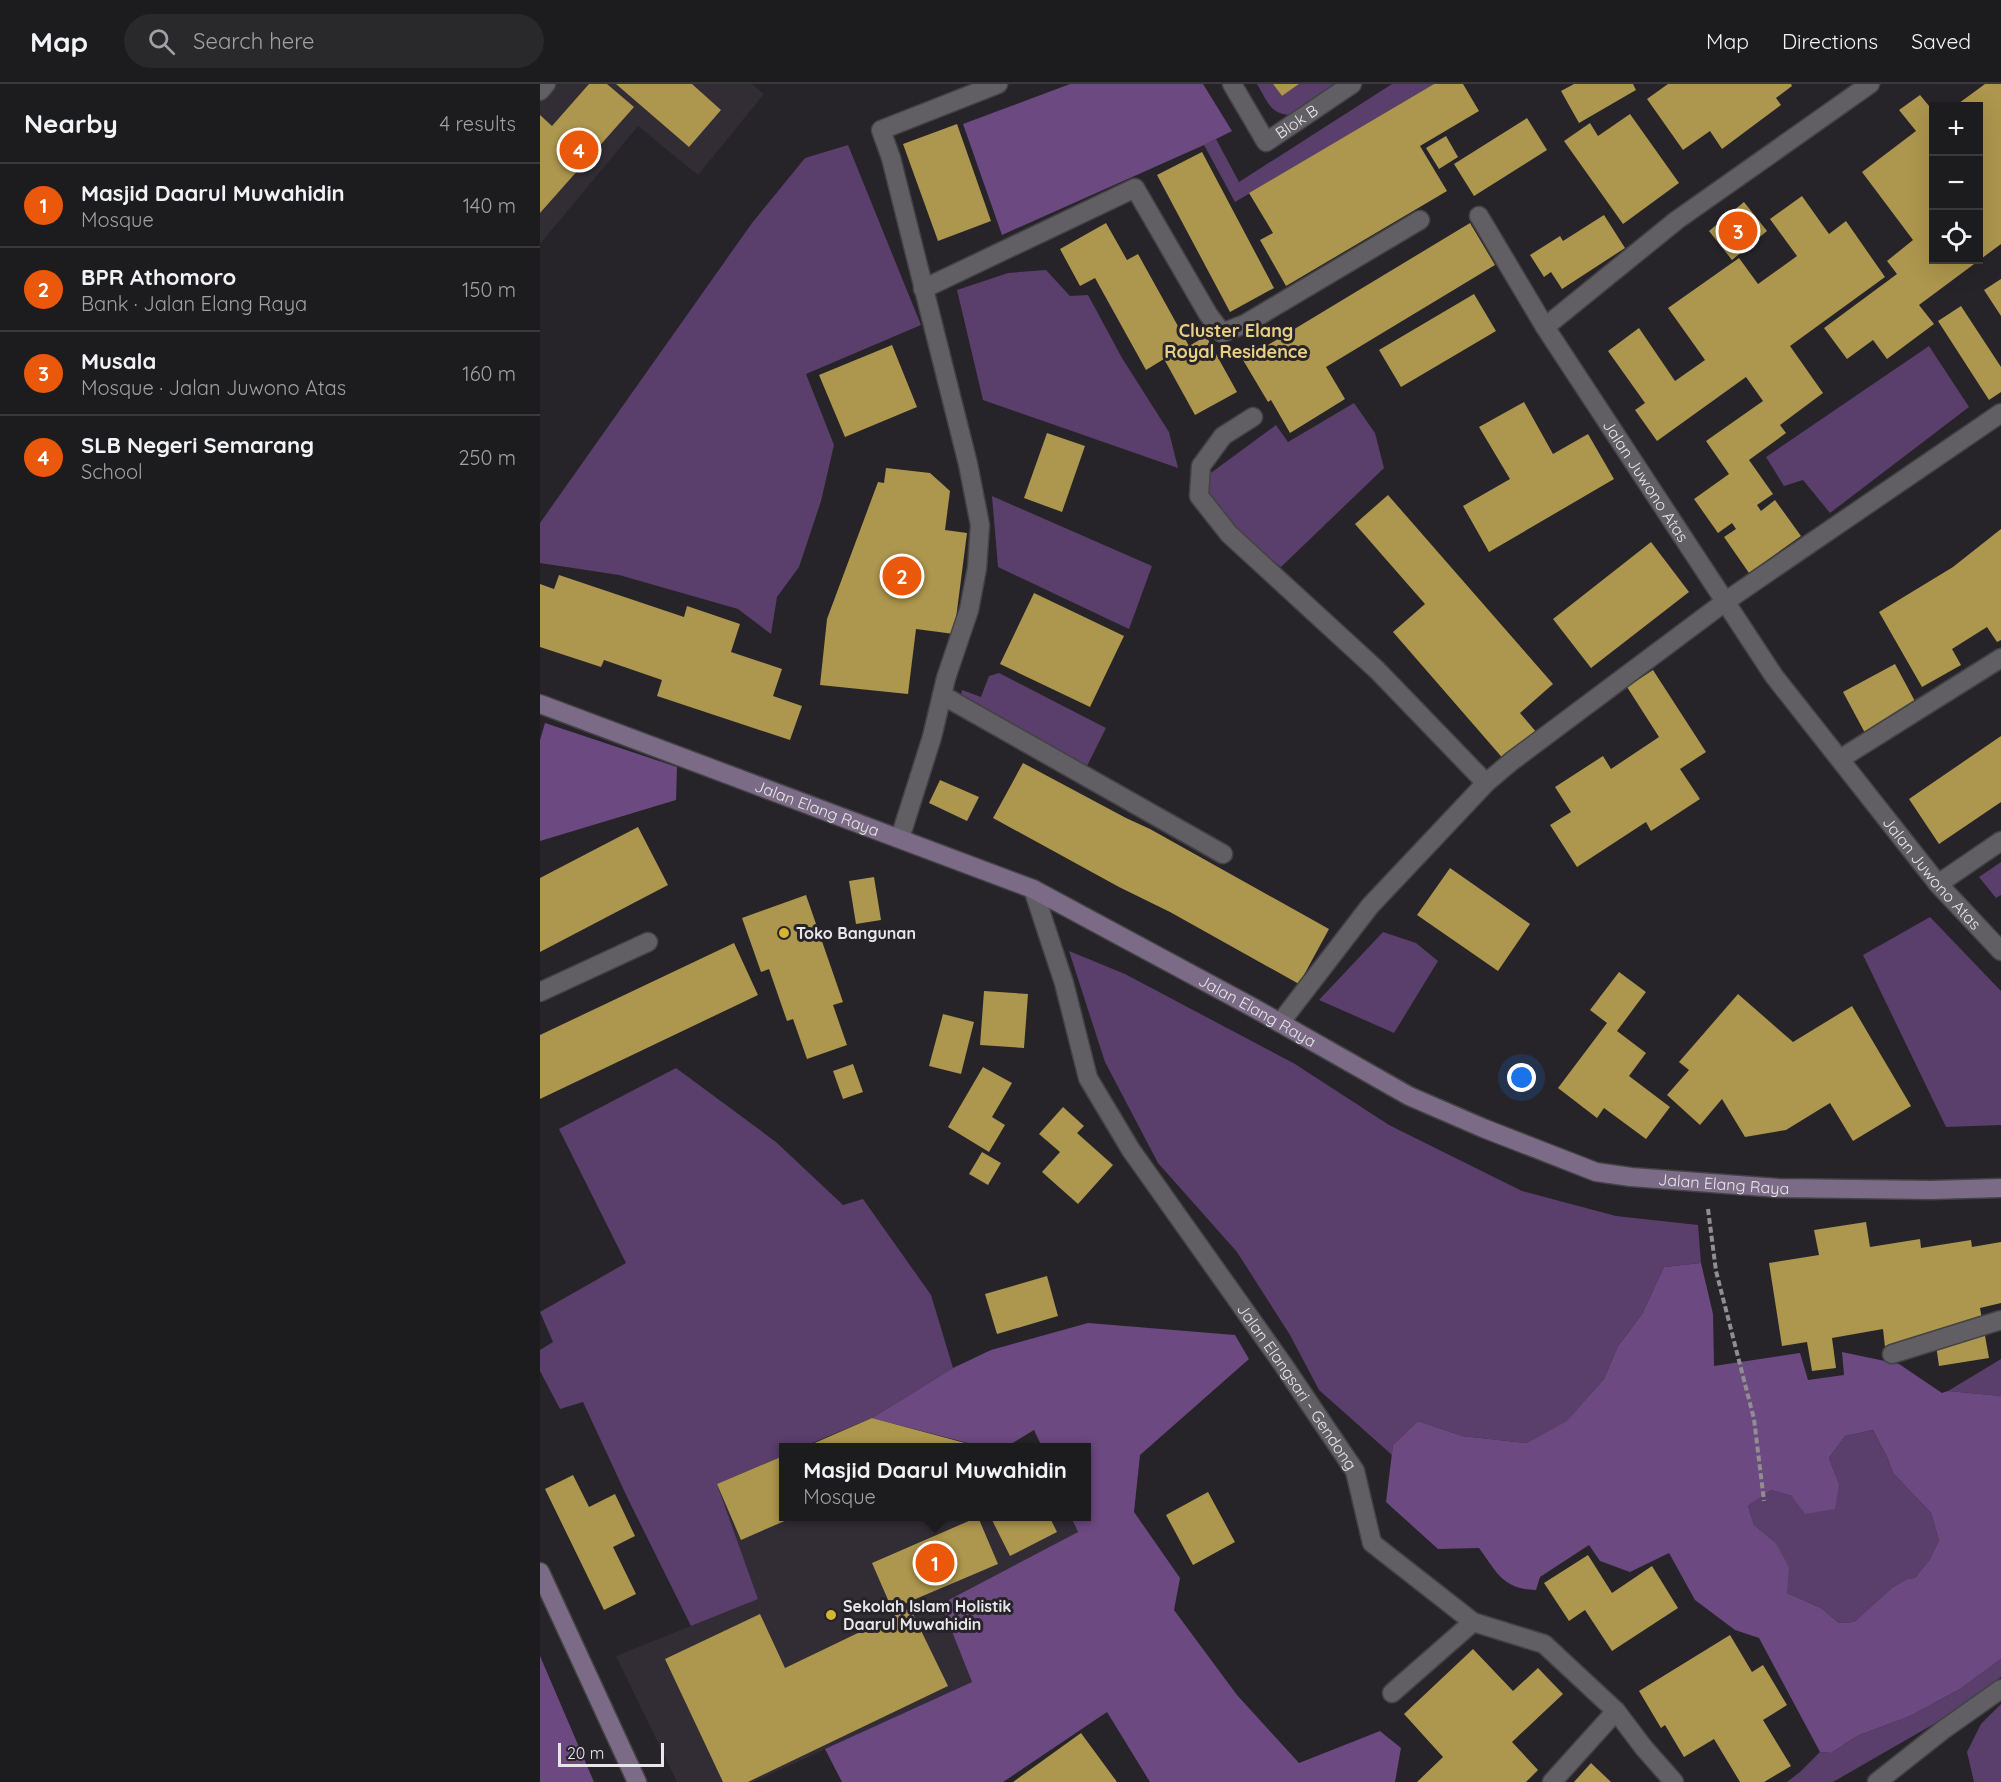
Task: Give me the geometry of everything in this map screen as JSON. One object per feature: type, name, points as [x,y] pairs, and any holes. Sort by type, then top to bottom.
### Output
[{"type":"main road","name":"Jalan Elang Raya","points":[[540,704],[1033,889],[1409,1095],[1596,1172],[1631,1177],[1778,1188],[1931,1190],[2001,1188]]},
{"type":"main road","points":[[540,1572],[606,1720],[637,1782]]},
{"type":"street","points":[[540,91],[546,84]]},
{"type":"street","points":[[900,838],[969,610],[977,568],[980,525],[968,464],[891,158],[881,130],[998,84]]},
{"type":"street","name":"Blok B","points":[[1233,84],[1266,142],[1352,84]]},
{"type":"street","points":[[1479,216],[1545,327],[1677,220],[1870,84]]},
{"type":"street","points":[[923,289],[1135,188],[1222,333],[1245,324],[1420,220]]},
{"type":"street","name":"Jalan Juwono Atas","points":[[1545,327],[1774,676],[1938,884],[2001,951]]},
{"type":"street","points":[[1280,1023],[1370,906],[1486,783],[1521,754],[1726,601],[2001,413]]},
{"type":"street","points":[[1253,417],[1222,436],[1201,466],[1199,496],[1229,534],[1377,670],[1486,783]]},
{"type":"street","points":[[1840,759],[2001,658]]},
{"type":"street","points":[[942,695],[1223,854]]},
{"type":"street","points":[[1938,884],[2001,841]]},
{"type":"street","name":"Jalan Elangsari - Gendong","points":[[1033,889],[1064,983],[1088,1078],[1131,1150],[1282,1363],[1355,1471],[1372,1543],[1473,1622],[1544,1644],[1616,1712],[1674,1782]]},
{"type":"street","points":[[540,992],[648,942]]},
{"type":"street","points":[[1892,1354],[2001,1320]]},
{"type":"street","points":[[1392,1693],[1473,1622]]},
{"type":"street","points":[[1877,1782],[1943,1730],[2001,1689]]},
{"type":"street","points":[[1552,1782],[1616,1712]]},
{"type":"path","points":[[1704,1182],[1716,1270],[1754,1419],[1764,1501]]},
{"type":"shaded area","points":[[540,84],[752,84],[764,94],[698,175],[638,126],[540,244]]},
{"type":"shaded area","points":[[1070,84],[1203,84],[1232,131],[1002,235],[963,124]]},
{"type":"shaded area","points":[[1257,84],[1273,84],[1282,96],[1299,84],[1334,84],[1289,115],[1273,109]]},
{"type":"shaded area","points":[[1392,84],[1434,84],[1235,202],[1204,145],[1216,139],[1239,182]]},
{"type":"shaded area","points":[[848,145],[921,325],[806,374],[834,445],[821,501],[799,567],[777,597],[771,634],[738,609],[619,575],[540,563],[540,523],[752,223],[805,158]]},
{"type":"shaded area","points":[[1046,270],[1070,296],[1088,295],[1122,358],[1169,432],[1178,468],[983,400],[957,290],[1008,273]]},
{"type":"shaded area","points":[[1929,346],[1969,407],[1830,513],[1803,480],[1784,486],[1766,457]]},
{"type":"shaded area","points":[[1354,403],[1375,433],[1384,468],[1281,567],[1219,518],[1207,499],[1208,475],[1276,425],[1288,442]]},
{"type":"shaded area","points":[[992,496],[1152,566],[1129,629],[998,567]]},
{"type":"shaded area","points":[[999,673],[1106,728],[1082,776],[959,706],[962,690],[981,697],[989,676]]},
{"type":"shaded area","points":[[545,723],[677,767],[676,800],[540,841],[540,740]]},
{"type":"shaded area","points":[[2001,862],[2001,895],[1996,898],[1979,877]]},
{"type":"shaded area","points":[[1930,917],[2001,991],[2001,1125],[1946,1127],[1863,955]]},
{"type":"shaded area","points":[[1383,932],[1416,943],[1438,961],[1394,1033],[1319,1000]]},
{"type":"shaded area","points":[[1069,951],[1125,974],[1295,1064],[1389,1125],[1522,1191],[1616,1216],[1698,1225],[1701,1263],[1664,1267],[1642,1314],[1618,1346],[1604,1379],[1567,1422],[1527,1443],[1462,1436],[1418,1421],[1393,1445],[1392,1455],[1319,1390],[1290,1335],[1237,1252],[1158,1163],[1105,1062]]},
{"type":"shaded area","points":[[676,1068],[776,1142],[843,1205],[863,1199],[931,1295],[953,1368],[872,1418],[813,1443],[779,1443],[779,1458],[717,1484],[758,1599],[691,1626],[583,1402],[560,1409],[540,1371],[540,1350],[553,1342],[540,1312],[626,1263],[559,1129]]},
{"type":"shaded area","points":[[1701,1263],[1713,1314],[1714,1366],[1800,1353],[1808,1380],[1844,1375],[1842,1352],[1899,1364],[1942,1393],[1948,1391],[2001,1396],[2001,1659],[1960,1689],[1910,1716],[1857,1736],[1831,1753],[1820,1752],[1759,1638],[1735,1630],[1695,1600],[1669,1553],[1630,1572],[1600,1561],[1589,1545],[1540,1577],[1536,1590],[1525,1589],[1508,1583],[1502,1578],[1479,1548],[1438,1549],[1386,1502],[1393,1445],[1418,1421],[1462,1436],[1527,1443],[1567,1421],[1604,1379],[1618,1346],[1642,1314],[1664,1267]],"holes":[[[1873,1430],[1893,1473],[1931,1513],[1939,1540],[1930,1559],[1915,1578],[1907,1579],[1893,1587],[1854,1622],[1839,1623],[1821,1608],[1787,1593],[1789,1567],[1775,1542],[1754,1525],[1748,1506],[1771,1490],[1792,1496],[1805,1514],[1835,1509],[1839,1484],[1829,1458],[1845,1436]]]},
{"type":"shaded area","points":[[1088,1323],[1235,1335],[1249,1359],[1140,1455],[1134,1512],[1180,1578],[1174,1610],[1237,1695],[1299,1763],[1380,1731],[1401,1748],[1395,1782],[1150,1782],[1107,1712],[1003,1782],[842,1782],[825,1749],[972,1682],[941,1604],[1078,1532],[1073,1521],[1091,1521],[1091,1443],[1040,1443],[1034,1430],[1013,1443],[968,1443],[872,1418],[953,1368],[991,1350]]},
{"type":"shaded area","points":[[2001,1359],[2001,1396],[1948,1391]]},
{"type":"shaded area","points":[[1873,1430],[1893,1473],[1931,1513],[1939,1540],[1930,1559],[1915,1578],[1907,1579],[1893,1587],[1854,1622],[1839,1623],[1821,1608],[1787,1593],[1775,1542],[1754,1525],[1748,1506],[1771,1490],[1792,1496],[1839,1484],[1829,1458],[1845,1436]]},
{"type":"shaded area","name":"Sekolah Islam Holistik Daarul Muwahidin","points":[[779,1458],[779,1521],[1073,1521],[1078,1532],[941,1604],[972,1682],[753,1782],[677,1782],[616,1656],[758,1599],[717,1484]]},
{"type":"shaded area","points":[[540,1656],[594,1782],[540,1782]]},
{"type":"shaded area","points":[[2001,1659],[2001,1677],[1946,1717],[1833,1782],[1787,1782],[1820,1752],[1831,1753],[1857,1736],[1910,1716],[1960,1689]]},
{"type":"shaded area","points":[[2001,1704],[2001,1782],[1974,1782],[1967,1752],[1981,1724]]},
{"type":"building","points":[[589,84],[607,84],[634,107],[540,213],[540,115],[552,126]]},
{"type":"building","points":[[616,84],[692,84],[721,110],[689,147]]},
{"type":"building","points":[[1273,84],[1299,84],[1282,96]]},
{"type":"building","points":[[1434,84],[1463,84],[1479,111],[1420,146],[1447,191],[1286,286],[1260,240],[1273,233],[1249,193]]},
{"type":"building","points":[[1574,84],[1633,84],[1636,90],[1579,123],[1561,91]]},
{"type":"building","points":[[1668,84],[1791,84],[1792,86],[1776,98],[1781,105],[1722,149],[1710,131],[1683,150],[1647,99]]},
{"type":"building","points":[[1985,84],[2001,84],[2001,244],[1983,257],[1983,102],[1960,102]]},
{"type":"building","points":[[1920,95],[1929,106],[1929,264],[1974,264],[1919,305],[1934,324],[1887,359],[1873,340],[1847,359],[1824,328],[1897,274],[1887,261],[1913,240],[1862,172],[1916,131],[1899,110]]},
{"type":"building","points":[[1630,114],[1679,183],[1623,224],[1564,141],[1590,123],[1598,136]]},
{"type":"building","points":[[1527,118],[1547,150],[1474,196],[1454,164]]},
{"type":"building","points":[[957,124],[991,221],[938,241],[903,144]]},
{"type":"building","points":[[1446,136],[1458,157],[1439,169],[1426,148]]},
{"type":"building","points":[[1202,152],[1274,288],[1230,312],[1157,175]]},
{"type":"building","points":[[1802,196],[1829,234],[1846,221],[1885,277],[1790,346],[1823,393],[1780,425],[1786,433],[1749,460],[1773,494],[1757,505],[1761,511],[1775,500],[1801,536],[1749,573],[1724,537],[1736,529],[1732,523],[1718,533],[1694,499],[1729,474],[1706,441],[1763,401],[1746,377],[1657,441],[1635,410],[1645,403],[1608,351],[1639,328],[1675,381],[1705,360],[1668,308],[1739,258],[1758,284],[1797,256],[1770,219]]},
{"type":"building","points":[[1744,202],[1767,231],[1732,260],[1709,231]]},
{"type":"building","points":[[1604,215],[1625,248],[1562,289],[1551,272],[1544,277],[1530,255],[1560,236],[1563,241]]},
{"type":"building","points":[[1106,223],[1127,260],[1138,254],[1189,346],[1206,336],[1237,392],[1195,415],[1164,359],[1146,370],[1095,278],[1080,286],[1060,249]]},
{"type":"building","points":[[1470,223],[1495,265],[1326,367],[1345,399],[1290,433],[1271,400],[1268,402],[1243,360]]},
{"type":"building","points":[[2001,279],[2001,316],[1984,290]]},
{"type":"building","points":[[1474,294],[1496,331],[1401,387],[1379,350]]},
{"type":"building","points":[[1961,306],[2001,367],[2001,392],[1989,400],[1938,321]]},
{"type":"building","points":[[892,345],[917,407],[845,437],[819,375]]},
{"type":"building","points":[[1524,402],[1553,454],[1588,434],[1614,479],[1489,552],[1463,506],[1510,479],[1479,427]]},
{"type":"building","points":[[1047,433],[1085,446],[1062,512],[1024,498]]},
{"type":"building","points":[[886,468],[930,473],[950,491],[945,530],[967,533],[954,634],[916,629],[908,694],[820,685],[827,619],[878,482],[884,483]]},
{"type":"building","points":[[1388,495],[1553,684],[1520,713],[1538,734],[1506,762],[1393,632],[1425,604],[1355,524]]},
{"type":"building","points":[[2001,529],[2001,640],[1997,642],[1987,627],[1952,649],[1961,665],[1922,687],[1879,612],[1953,567]]},
{"type":"building","points":[[1651,542],[1689,592],[1591,668],[1553,619]]},
{"type":"building","points":[[559,575],[684,617],[687,606],[740,624],[731,652],[782,669],[773,696],[802,706],[790,740],[657,696],[662,680],[604,660],[601,667],[540,647],[540,584],[554,589]]},
{"type":"building","points":[[1034,593],[1124,636],[1090,707],[1000,664]]},
{"type":"building","points":[[1895,664],[1917,705],[1865,733],[1843,692]]},
{"type":"building","points":[[1653,670],[1706,752],[1680,769],[1700,799],[1651,831],[1646,822],[1577,867],[1550,825],[1571,812],[1555,787],[1603,756],[1611,769],[1659,737],[1627,687]]},
{"type":"building","points":[[2001,736],[2001,802],[1939,844],[1909,799]]},
{"type":"building","points":[[1023,763],[1150,829],[1329,929],[1299,984],[993,818]]},
{"type":"building","points":[[940,780],[979,797],[967,821],[929,803]]},
{"type":"building","points":[[638,827],[668,885],[540,952],[540,878]]},
{"type":"building","points":[[1450,868],[1530,924],[1498,971],[1417,915]]},
{"type":"building","points":[[874,877],[881,920],[856,924],[849,881]]},
{"type":"building","points":[[806,895],[843,1002],[833,1005],[847,1045],[807,1059],[793,1019],[787,1021],[769,969],[761,972],[742,918]]},
{"type":"building","points":[[734,943],[758,995],[540,1099],[540,1035]]},
{"type":"building","points":[[1619,972],[1646,992],[1617,1031],[1646,1053],[1629,1076],[1670,1107],[1646,1139],[1604,1108],[1597,1118],[1558,1088],[1607,1023],[1590,1010]]},
{"type":"building","points":[[984,991],[1028,994],[1024,1048],[980,1045]]},
{"type":"building","points":[[1738,994],[1793,1042],[1852,1006],[1911,1106],[1853,1141],[1830,1103],[1786,1130],[1745,1137],[1722,1099],[1700,1125],[1667,1095],[1689,1070],[1679,1062]]},
{"type":"building","points":[[943,1014],[974,1022],[961,1074],[929,1066]]},
{"type":"building","points":[[853,1064],[863,1092],[843,1099],[833,1071]]},
{"type":"building","points":[[983,1067],[1012,1083],[992,1117],[1005,1125],[989,1152],[948,1127]]},
{"type":"building","points":[[1063,1107],[1084,1126],[1077,1133],[1113,1165],[1078,1204],[1042,1172],[1060,1152],[1039,1134]]},
{"type":"building","points":[[982,1152],[1001,1163],[988,1185],[969,1174]]},
{"type":"building","points":[[1866,1222],[1870,1247],[1920,1239],[1921,1248],[1971,1240],[1972,1247],[2001,1242],[2001,1303],[1980,1308],[1989,1358],[1939,1366],[1935,1338],[1885,1347],[1883,1329],[1832,1338],[1836,1368],[1812,1371],[1807,1342],[1782,1346],[1769,1263],[1819,1255],[1814,1230]]},
{"type":"building","points":[[1047,1276],[1058,1316],[997,1334],[985,1294]]},
{"type":"building","points":[[872,1418],[965,1443],[814,1443]]},
{"type":"building","points":[[779,1458],[779,1521],[785,1521],[741,1540],[717,1484]]},
{"type":"building","points":[[573,1475],[589,1507],[615,1494],[635,1536],[613,1547],[636,1594],[604,1610],[545,1489]]},
{"type":"building","points":[[1208,1492],[1235,1542],[1193,1565],[1166,1515]]},
{"type":"building","points":[[969,1521],[980,1521],[998,1564],[892,1609],[872,1563]]},
{"type":"building","points":[[992,1521],[1052,1521],[1057,1532],[1010,1556]]},
{"type":"building","points":[[1588,1555],[1612,1593],[1652,1566],[1678,1608],[1612,1651],[1585,1610],[1569,1621],[1544,1583]]},
{"type":"building","points":[[910,1608],[948,1686],[748,1782],[723,1782],[665,1659],[760,1614],[785,1668]]},
{"type":"building","points":[[1730,1635],[1752,1672],[1763,1665],[1787,1705],[1763,1720],[1791,1766],[1764,1782],[1740,1782],[1714,1739],[1684,1757],[1665,1725],[1661,1728],[1639,1691]]},
{"type":"building","points":[[1473,1649],[1513,1691],[1538,1668],[1563,1694],[1512,1742],[1538,1770],[1526,1782],[1417,1782],[1443,1757],[1404,1714]]},
{"type":"building","points":[[1081,1733],[1117,1782],[1013,1782]]},
{"type":"building","points":[[1591,1763],[1611,1782],[1574,1782]]},
{"type":"place","name":"SLB Negeri Semarang","points":[[579,150]]},
{"type":"place","name":"Musala","points":[[1738,231]]},
{"type":"place","name":"BPR Athomoro","points":[[902,576]]},
{"type":"place","name":"Toko Bangunan","points":[[784,933]]},
{"type":"place","name":"Masjid Daarul Muwahidin","points":[[935,1563]]},
{"type":"place","name":"Sekolah Islam Holistik Daarul Muwahidin","points":[[831,1615]]},
{"type":"district","name":"Cluster Elang Royal Residence","points":[[1236,340]]}]
